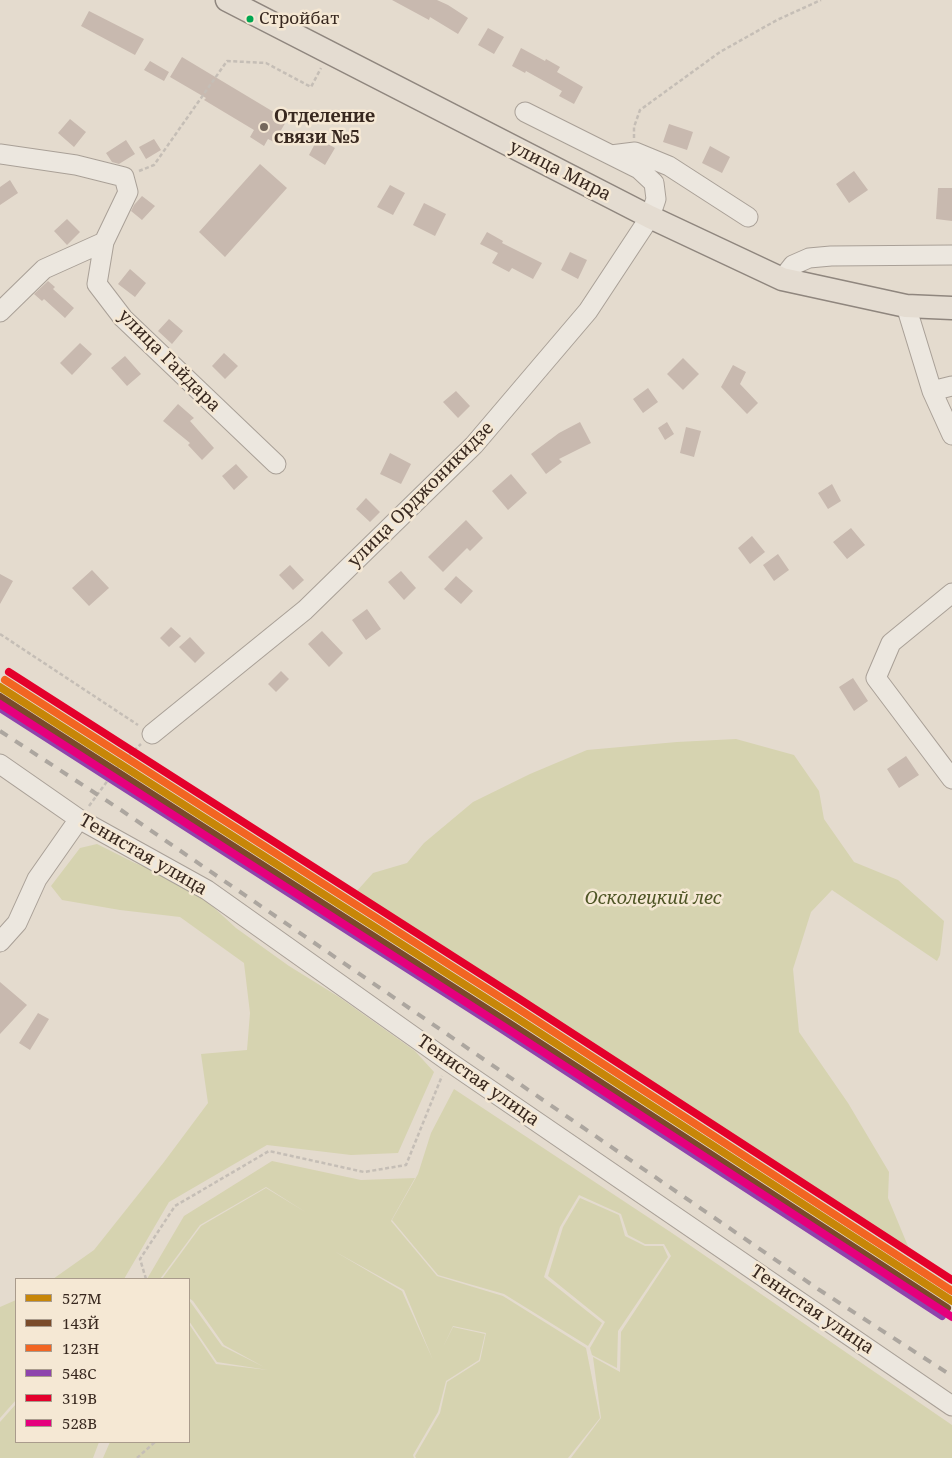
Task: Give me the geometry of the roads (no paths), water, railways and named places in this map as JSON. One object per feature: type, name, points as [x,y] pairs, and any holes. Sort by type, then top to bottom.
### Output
[{"type":"main road","name":"улица Мира","points":[[227,0],[650,217],[782,279],[906,306],[952,308]]},
{"type":"street","points":[[524,112],[639,169],[654,182],[656,199],[650,217]]},
{"type":"street","points":[[611,156],[635,152],[669,166],[748,217]]},
{"type":"street","name":"улица Гайдара","points":[[0,154],[76,165],[124,177],[128,192],[104,242],[97,284],[123,318],[276,464]]},
{"type":"street","name":"улица Орджоникидзе","points":[[152,734],[305,610],[474,445],[588,311],[650,217]]},
{"type":"street","points":[[0,312],[44,269],[104,242]]},
{"type":"street","points":[[782,279],[792,265],[809,258],[831,256],[952,255]]},
{"type":"street","points":[[906,306],[932,391],[952,435]]},
{"type":"street","points":[[932,391],[952,386]]},
{"type":"street","points":[[952,593],[891,643],[876,678],[952,779]]},
{"type":"street","name":"Тенистая улица","points":[[0,764],[79,820],[207,890],[448,1061],[952,1406]]},
{"type":"street","points":[[0,942],[17,924],[37,879],[79,820]]},
{"type":"railway","points":[[0,731],[121,810],[818,1289],[952,1376]]},
{"type":"place","name":"Стройбат","points":[[250,19]]},
{"type":"place","name":"Отделение связи №5","points":[[264,127]]},
{"type":"park label","name":"Осколецкий лес","points":[[653,899]]}]
